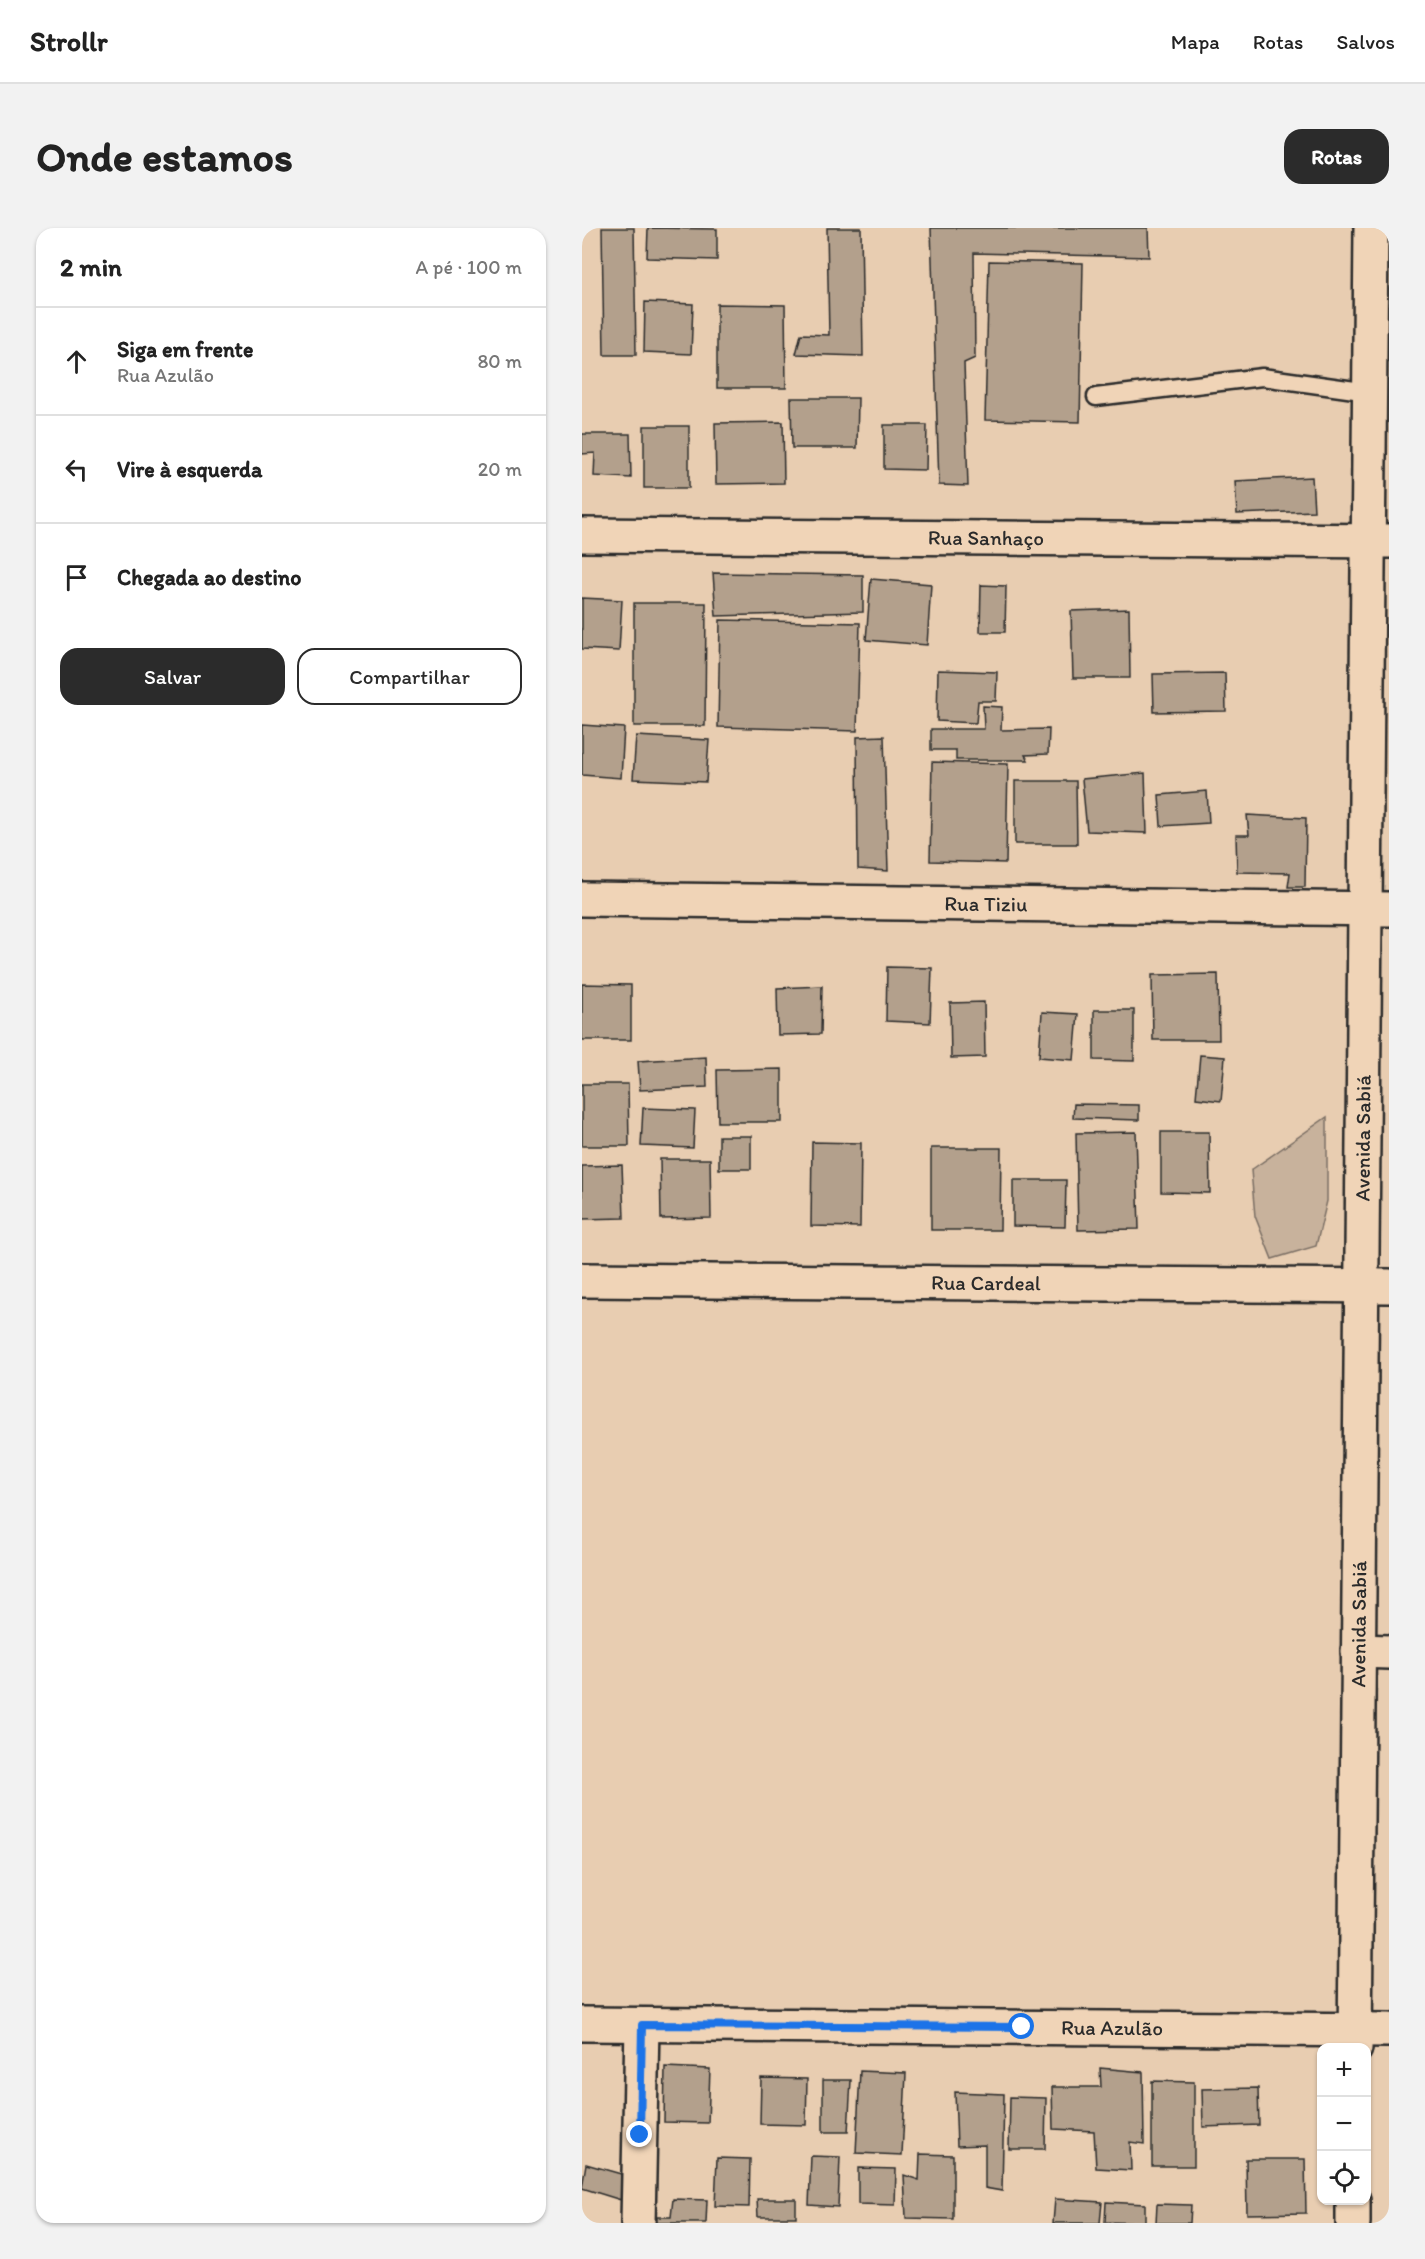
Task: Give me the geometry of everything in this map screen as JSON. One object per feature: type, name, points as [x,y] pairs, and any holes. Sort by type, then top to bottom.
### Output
[{"type":"street","name":"Avenida Sabiá","points":[[1355,2039],[1374,1652],[1379,541],[1369,392],[1371,228]]},
{"type":"street","name":"Rua Sanhaço","points":[[582,534],[1379,541]]},
{"type":"street","name":"Rua Tiziu","points":[[582,899],[1377,909]]},
{"type":"street","name":"Rua Cardeal","points":[[582,1280],[1375,1286]]},
{"type":"street","name":"Rua Azulão","points":[[582,2024],[1355,2039],[1389,2030]]},
{"type":"street","points":[[638,2223],[642,2025]]},
{"type":"street","points":[[1353,2205],[1353,2223]]},
{"type":"lane","points":[[1096,397],[1262,377],[1369,392]]},
{"type":"shaded area","points":[[1327,1117],[1327,1201],[1316,1246],[1272,1259],[1255,1216],[1251,1170]]},
{"type":"building","points":[[602,228],[634,228],[636,355],[604,355]]},
{"type":"building","points":[[648,228],[717,229],[717,260],[647,258]]},
{"type":"building","points":[[827,228],[861,228],[863,356],[796,354],[801,334],[829,335]]},
{"type":"building","points":[[931,228],[1148,228],[1149,257],[974,253],[975,358],[964,363],[968,486],[939,485]]},
{"type":"building","points":[[989,261],[1083,263],[1080,422],[985,420]]},
{"type":"building","points":[[645,302],[693,304],[691,354],[644,352]]},
{"type":"building","points":[[717,304],[785,305],[786,388],[717,388]]},
{"type":"building","points":[[791,398],[858,398],[857,448],[792,448]]},
{"type":"building","points":[[783,422],[784,483],[716,484],[715,423]]},
{"type":"building","points":[[884,425],[927,425],[926,470],[884,469]]},
{"type":"building","points":[[644,426],[689,426],[689,488],[644,488]]},
{"type":"building","points":[[582,434],[630,434],[631,478],[594,476],[595,453],[582,454]]},
{"type":"building","points":[[1312,477],[1314,511],[1237,514],[1235,481]]},
{"type":"building","points":[[713,573],[863,575],[863,612],[716,616]]},
{"type":"building","points":[[871,579],[931,584],[927,645],[866,640]]},
{"type":"building","points":[[981,585],[1006,586],[1005,632],[980,632]]},
{"type":"building","points":[[582,598],[622,600],[619,651],[582,649]]},
{"type":"building","points":[[634,603],[706,603],[705,726],[634,726]]},
{"type":"building","points":[[1129,609],[1130,678],[1073,678],[1071,611]]},
{"type":"building","points":[[720,620],[860,623],[857,731],[718,727]]},
{"type":"building","points":[[938,670],[997,672],[996,701],[978,701],[976,723],[937,721]]},
{"type":"building","points":[[1225,673],[1226,711],[1154,712],[1153,674]]},
{"type":"building","points":[[983,706],[1002,707],[1001,730],[1049,729],[1048,754],[1025,755],[1028,760],[956,760],[956,750],[931,750],[931,729],[984,729]]},
{"type":"building","points":[[582,725],[624,728],[621,778],[582,775]]},
{"type":"building","points":[[636,736],[709,740],[706,782],[633,779]]},
{"type":"building","points":[[884,736],[888,871],[858,869],[857,737]]},
{"type":"building","points":[[932,762],[1008,764],[1006,863],[930,861]]},
{"type":"building","points":[[1145,773],[1147,833],[1087,831],[1082,779]]},
{"type":"building","points":[[1015,781],[1076,781],[1077,844],[1015,844]]},
{"type":"building","points":[[1207,791],[1209,823],[1161,826],[1159,795]]},
{"type":"building","points":[[1247,815],[1306,818],[1305,887],[1288,887],[1290,873],[1237,872],[1236,835],[1249,835]]},
{"type":"building","points":[[887,967],[932,968],[930,1023],[886,1021]]},
{"type":"building","points":[[1218,974],[1219,1040],[1153,1040],[1152,975]]},
{"type":"building","points":[[582,984],[631,985],[631,1040],[582,1040]]},
{"type":"building","points":[[822,986],[821,1034],[778,1035],[777,988]]},
{"type":"building","points":[[984,1002],[985,1057],[951,1058],[950,1003]]},
{"type":"building","points":[[1094,1010],[1134,1010],[1134,1061],[1094,1060]]},
{"type":"building","points":[[1042,1012],[1078,1014],[1074,1060],[1039,1057]]},
{"type":"building","points":[[1200,1055],[1225,1057],[1221,1101],[1196,1098]]},
{"type":"building","points":[[706,1057],[707,1087],[640,1090],[638,1061]]},
{"type":"building","points":[[782,1069],[782,1122],[718,1122],[717,1070]]},
{"type":"building","points":[[582,1084],[628,1084],[629,1146],[582,1146]]},
{"type":"building","points":[[1074,1104],[1139,1105],[1139,1120],[1073,1118]]},
{"type":"building","points":[[643,1108],[695,1110],[693,1148],[641,1146]]},
{"type":"building","points":[[1136,1132],[1139,1229],[1078,1230],[1076,1133]]},
{"type":"building","points":[[1161,1132],[1209,1132],[1210,1193],[1161,1192]]},
{"type":"building","points":[[719,1136],[751,1136],[751,1169],[719,1169]]},
{"type":"building","points":[[812,1142],[861,1143],[860,1227],[811,1226]]},
{"type":"building","points":[[931,1148],[1001,1148],[1000,1230],[931,1230]]},
{"type":"building","points":[[660,1159],[710,1159],[711,1218],[661,1219]]},
{"type":"building","points":[[622,1165],[624,1218],[582,1219],[582,1166]]},
{"type":"building","points":[[1013,1180],[1066,1180],[1065,1227],[1013,1226]]},
{"type":"building","points":[[665,2067],[710,2069],[708,2123],[664,2122]]},
{"type":"building","points":[[1100,2068],[1143,2072],[1144,2144],[1130,2142],[1131,2170],[1096,2168],[1094,2131],[1053,2129],[1052,2087],[1101,2087]]},
{"type":"building","points":[[860,2071],[906,2073],[902,2155],[856,2153]]},
{"type":"building","points":[[761,2078],[807,2079],[806,2125],[760,2124]]},
{"type":"building","points":[[823,2080],[851,2080],[848,2132],[823,2132]]},
{"type":"building","points":[[1152,2081],[1194,2082],[1194,2166],[1152,2166]]},
{"type":"building","points":[[1258,2088],[1259,2125],[1203,2127],[1202,2089]]},
{"type":"building","points":[[955,2092],[1004,2094],[1002,2191],[985,2188],[985,2145],[957,2146]]},
{"type":"building","points":[[1010,2097],[1046,2098],[1045,2149],[1009,2149]]},
{"type":"building","points":[[920,2154],[953,2155],[953,2219],[906,2218],[904,2175],[919,2180]]},
{"type":"building","points":[[811,2156],[840,2157],[838,2207],[809,2205]]},
{"type":"building","points":[[717,2158],[750,2159],[749,2207],[715,2206]]},
{"type":"building","points":[[1246,2159],[1305,2159],[1306,2213],[1247,2214]]},
{"type":"building","points":[[586,2164],[628,2176],[621,2200],[582,2188]]},
{"type":"building","points":[[858,2168],[896,2169],[895,2205],[858,2204]]},
{"type":"building","points":[[673,2199],[707,2200],[706,2223],[657,2223],[657,2217],[671,2217]]},
{"type":"building","points":[[757,2199],[796,2199],[796,2217],[758,2217]]},
{"type":"building","points":[[1055,2199],[1102,2202],[1100,2223],[1053,2223]]},
{"type":"building","points":[[1106,2202],[1145,2204],[1145,2223],[1105,2222]]},
{"type":"building","points":[[1157,2204],[1191,2205],[1190,2223],[1156,2223]]},
{"type":"route","points":[[640,2135],[642,2025],[1022,2027]]}]
